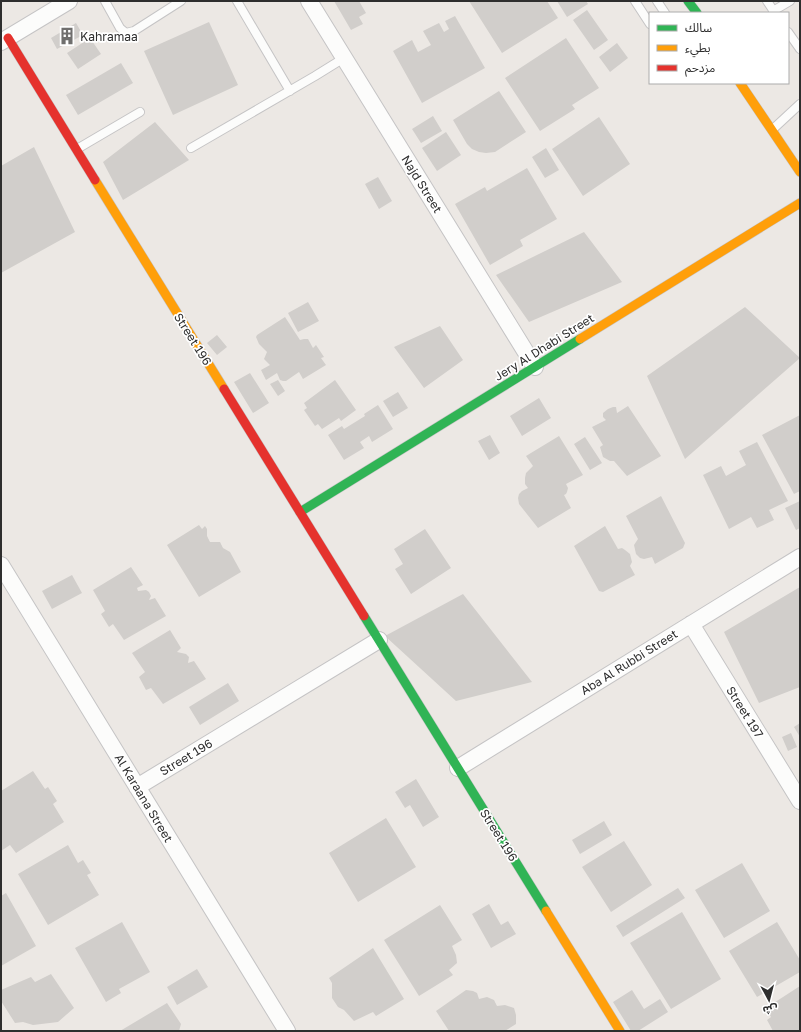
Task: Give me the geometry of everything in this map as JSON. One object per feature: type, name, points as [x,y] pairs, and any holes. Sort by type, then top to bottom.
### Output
[{"type":"street","points":[[4,40],[69,1]]},
{"type":"street","name":"Najd Street","points":[[309,1],[535,367]]},
{"type":"street","points":[[688,1],[696,12]]},
{"type":"street","name":"Street 196","points":[[4,40],[77,149],[620,1031]]},
{"type":"street","points":[[741,84],[754,107],[772,130],[800,172]]},
{"type":"street","name":"Jery Al Dhabi Street","points":[[300,512],[800,203]]},
{"type":"street","name":"Aba Al Rubbi Street","points":[[458,768],[800,557]]},
{"type":"street","name":"Al Karaana Street","points":[[1,565],[287,1031]]},
{"type":"street","name":"Street 197","points":[[690,624],[800,801]]},
{"type":"street","name":"Street 196","points":[[137,787],[379,640]]},
{"type":"lane","points":[[105,1],[120,28],[126,33],[134,31],[181,1]]},
{"type":"lane","points":[[237,1],[290,91]]},
{"type":"lane","points":[[635,1],[649,22]]},
{"type":"lane","points":[[657,1],[664,12]]},
{"type":"lane","points":[[767,1],[774,12],[790,1]]},
{"type":"lane","points":[[789,33],[800,49]]},
{"type":"lane","points":[[191,148],[344,58]]},
{"type":"lane","points":[[772,130],[800,104]]},
{"type":"lane","points":[[77,149],[140,112]]},
{"type":"building","points":[[334,1],[359,1],[366,13],[359,17],[363,24],[351,30]]},
{"type":"building","points":[[469,1],[547,1],[558,18],[502,53]]},
{"type":"building","points":[[557,1],[586,1],[588,4],[567,17]]},
{"type":"building","points":[[587,10],[608,40],[594,50],[573,20]]},
{"type":"building","points":[[455,16],[485,68],[422,103],[393,51],[412,40],[418,52],[431,45],[423,31],[439,23],[444,32],[449,29],[445,21]]},
{"type":"building","points":[[209,22],[238,85],[173,115],[144,51]]},
{"type":"building","name":"Kahramaa","points":[[76,23],[83,35],[57,49],[51,38]]},
{"type":"building","points":[[90,38],[101,54],[78,69],[67,53]]},
{"type":"building","points":[[566,38],[599,88],[572,105],[575,109],[540,131],[505,78]]},
{"type":"building","points":[[617,43],[628,58],[610,72],[599,57]]},
{"type":"building","points":[[121,63],[133,83],[78,115],[66,95]]},
{"type":"building","points":[[499,91],[526,132],[495,152],[479,152],[472,149],[467,144],[453,120]]},
{"type":"building","points":[[433,116],[442,131],[421,143],[412,129]]},
{"type":"building","points":[[599,117],[630,164],[583,196],[552,149]]},
{"type":"building","points":[[155,122],[189,160],[123,200],[103,162]]},
{"type":"building","points":[[446,132],[461,155],[437,171],[422,148]]},
{"type":"building","points":[[34,147],[75,232],[1,273],[1,166]]},
{"type":"building","points":[[546,148],[559,170],[545,178],[532,157]]},
{"type":"building","points":[[527,168],[557,219],[520,240],[523,246],[490,265],[455,204],[485,187],[487,191]]},
{"type":"building","points":[[378,177],[392,201],[379,209],[365,184]]},
{"type":"building","points":[[584,232],[622,282],[529,322],[496,275]]},
{"type":"building","points":[[308,302],[319,321],[298,332],[288,313]]},
{"type":"building","points":[[745,307],[800,358],[685,459],[647,376]]},
{"type":"building","points":[[285,317],[300,340],[308,339],[313,348],[316,345],[324,357],[321,358],[326,365],[303,379],[299,372],[286,381],[280,380],[277,373],[266,380],[261,370],[270,365],[264,359],[267,352],[259,344],[256,337]]},
{"type":"building","points":[[440,326],[463,360],[424,388],[394,347]]},
{"type":"building","points":[[217,335],[227,347],[217,355],[207,343]]},
{"type":"building","points":[[250,373],[269,403],[253,413],[234,382]]},
{"type":"building","points":[[278,380],[285,391],[278,396],[270,384]]},
{"type":"building","points":[[335,380],[356,410],[341,421],[339,418],[322,429],[318,424],[315,426],[304,410],[307,408],[304,403]]},
{"type":"building","points":[[398,392],[408,408],[393,417],[383,401]]},
{"type":"building","points":[[539,398],[551,418],[522,436],[510,416]]},
{"type":"building","points":[[378,405],[393,429],[372,442],[369,436],[360,442],[364,448],[344,460],[328,435],[342,426],[344,429],[365,416],[364,414]]},
{"type":"building","points":[[628,406],[661,456],[627,476],[614,461],[610,461],[603,457],[600,447],[603,445],[592,427],[606,420],[603,417],[603,413],[608,409],[616,407],[617,413]]},
{"type":"building","points":[[800,415],[800,491],[794,494],[762,435]]},
{"type":"building","points":[[490,435],[500,453],[489,460],[478,441]]},
{"type":"building","points":[[559,436],[583,475],[566,484],[568,488],[566,494],[564,495],[571,508],[538,528],[519,504],[518,498],[522,491],[528,488],[525,484],[526,473],[533,466],[526,456]]},
{"type":"building","points":[[585,437],[602,463],[590,470],[574,444]]},
{"type":"building","points":[[757,442],[788,501],[769,510],[774,520],[757,528],[751,517],[729,529],[703,475],[721,466],[726,476],[746,465],[739,451]]},
{"type":"building","points":[[661,496],[685,543],[683,548],[655,564],[652,557],[644,559],[640,558],[636,554],[634,545],[638,539],[626,516]]},
{"type":"building","points":[[800,501],[800,528],[796,530],[785,508]]},
{"type":"building","points":[[199,525],[202,529],[205,526],[207,529],[207,536],[210,542],[220,542],[223,548],[230,552],[241,572],[199,597],[167,545]]},
{"type":"building","points":[[605,526],[618,549],[622,548],[630,554],[632,562],[630,566],[635,575],[603,592],[599,591],[574,546]]},
{"type":"building","points":[[425,529],[451,568],[411,594],[395,569],[403,564],[394,549]]},
{"type":"building","points":[[131,567],[143,585],[137,588],[138,591],[146,590],[149,592],[151,596],[149,600],[155,598],[166,616],[124,640],[113,624],[109,627],[101,614],[105,611],[93,590]]},
{"type":"building","points":[[72,575],[82,593],[52,609],[42,591]]},
{"type":"building","points":[[800,587],[800,687],[759,703],[724,632]]},
{"type":"building","points":[[463,594],[532,682],[456,701],[385,636]]},
{"type":"building","points":[[170,630],[181,648],[177,652],[186,654],[189,657],[188,663],[194,661],[206,679],[163,704],[151,688],[146,690],[139,677],[145,672],[132,653]]},
{"type":"building","points":[[228,683],[239,701],[200,725],[189,707]]},
{"type":"building","points":[[800,723],[800,737],[794,727]]},
{"type":"building","points":[[791,733],[797,747],[788,751],[782,737]]},
{"type":"building","points":[[33,771],[45,789],[48,787],[57,801],[53,804],[64,822],[16,853],[10,845],[1,851],[1,791]]},
{"type":"building","points":[[416,779],[439,817],[423,827],[410,805],[405,808],[395,792]]},
{"type":"building","points":[[386,818],[416,867],[358,902],[329,853]]},
{"type":"building","points":[[604,821],[612,835],[580,854],[572,840]]},
{"type":"building","points":[[624,841],[652,885],[611,912],[582,867]]},
{"type":"building","points":[[68,845],[78,863],[83,860],[91,873],[87,875],[99,895],[48,925],[18,874]]},
{"type":"building","points":[[742,863],[770,911],[724,938],[695,890]]},
{"type":"building","points":[[678,888],[685,898],[623,937],[616,926]]},
{"type":"building","points":[[6,893],[36,946],[1,966],[1,896]]},
{"type":"building","points":[[489,904],[501,925],[508,921],[516,934],[491,948],[472,914]]},
{"type":"building","points":[[440,905],[462,940],[452,946],[456,955],[457,963],[449,970],[453,975],[419,996],[384,940]]},
{"type":"building","points":[[682,912],[721,979],[671,1009],[630,943]]},
{"type":"building","points":[[122,922],[150,972],[119,989],[121,993],[106,1002],[75,948]]},
{"type":"building","points":[[777,922],[800,960],[800,972],[757,997],[729,951]]},
{"type":"building","points":[[373,948],[404,999],[376,1016],[373,1012],[354,1021],[344,1010],[338,1007],[332,998],[332,983],[329,978]]},
{"type":"building","points":[[197,969],[208,987],[177,1005],[167,987]]},
{"type":"building","points":[[51,974],[74,1008],[58,1022],[33,1025],[23,1022],[15,1023],[1,1001],[1,990],[31,977],[35,982]]},
{"type":"building","points":[[800,986],[800,1031],[773,1031],[767,1020],[771,1017],[766,1008]]},
{"type":"building","points":[[466,990],[477,993],[479,999],[487,997],[494,1000],[497,1006],[505,1005],[514,1008],[516,1024],[505,1031],[449,1031],[436,1011]]},
{"type":"building","points":[[632,990],[644,1009],[660,999],[668,1012],[638,1031],[631,1031],[613,1002]]},
{"type":"building","points":[[167,1003],[181,1024],[179,1031],[120,1031]]},
{"type":"traffic: fast","points":[[688,1],[696,12]]},
{"type":"traffic: fast","points":[[300,512],[580,339]]},
{"type":"traffic: fast","points":[[364,616],[546,911]]},
{"type":"traffic: slow","points":[[741,84],[800,172]]},
{"type":"traffic: slow","points":[[95,180],[224,389]]},
{"type":"traffic: slow","points":[[580,339],[800,203]]},
{"type":"traffic: slow","points":[[546,911],[620,1031]]},
{"type":"traffic: jam","points":[[8,38],[95,180]]},
{"type":"traffic: jam","points":[[224,389],[364,616]]},
{"type":"place","name":"Kahramaa","points":[[67,36]]}]
